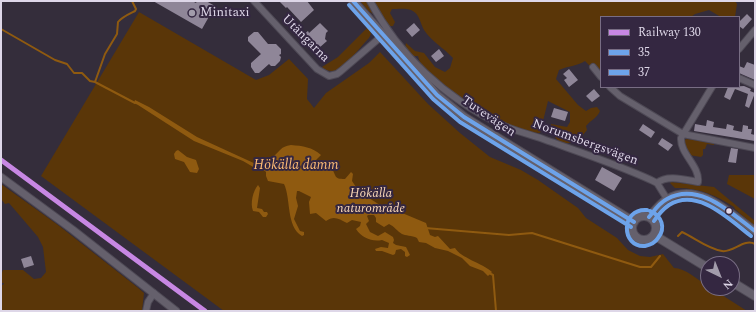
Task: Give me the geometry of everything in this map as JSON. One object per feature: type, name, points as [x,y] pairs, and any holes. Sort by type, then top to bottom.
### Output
[{"type":"main road","name":"Tuvevägen","points":[[353,1],[437,95],[464,117],[634,222]]},
{"type":"main road","points":[[641,216],[649,217],[655,223],[656,229],[654,234],[647,240],[638,238],[632,231],[634,222],[641,216]]},
{"type":"main road","points":[[654,234],[700,263]]},
{"type":"main road","points":[[740,287],[755,296]]},
{"type":"street","name":"Utängarna","points":[[254,1],[317,69],[329,76],[337,74],[341,71],[383,35]]},
{"type":"street","name":"Norumsbergsvägen","points":[[370,1],[380,20],[407,54],[429,77],[462,103],[500,124],[608,162],[657,183]]},
{"type":"street","points":[[740,48],[755,30]]},
{"type":"street","points":[[593,67],[600,76]]},
{"type":"street","points":[[740,78],[755,85]]},
{"type":"street","points":[[611,88],[620,96],[683,134],[755,148]]},
{"type":"street","points":[[667,199],[657,183],[663,179],[668,178],[698,182],[697,173],[681,142],[683,134],[711,88]]},
{"type":"street","points":[[1,177],[73,230],[176,311]]},
{"type":"street","points":[[649,217],[667,199],[679,194],[700,195],[715,202],[755,231]]},
{"type":"street","points":[[146,311],[148,302],[154,293]]},
{"type":"green space","points":[[360,1],[735,1],[737,4],[735,16],[719,16],[709,10],[692,16],[600,16],[600,69],[595,71],[585,61],[559,70],[556,79],[578,105],[586,111],[597,107],[600,111],[586,126],[587,130],[582,136],[570,143],[560,142],[556,138],[551,124],[567,127],[570,122],[570,112],[548,101],[540,133],[515,128],[502,123],[476,109],[432,76],[424,69],[418,56],[412,56],[405,48],[406,43],[415,51],[424,53],[435,67],[445,72],[450,68],[453,58],[427,34],[418,16],[414,12],[407,9],[392,9],[390,13],[395,22],[393,26],[389,26],[381,18],[368,11]]},
{"type":"green space","name":"Hökälla naturområde","points":[[139,12],[256,80],[269,75],[289,59],[308,79],[307,99],[314,108],[326,93],[369,63],[380,52],[428,104],[460,133],[490,157],[521,170],[538,180],[578,208],[586,218],[617,238],[628,250],[640,256],[650,257],[663,254],[674,268],[683,270],[700,281],[700,296],[724,296],[747,311],[224,311],[41,176]]},
{"type":"green space","points":[[368,27],[371,34],[369,38],[340,68],[335,71],[331,71],[322,67],[338,57]]},
{"type":"green space","points":[[687,139],[714,143],[714,145],[707,144],[705,149],[703,149],[703,155],[701,157],[689,155],[684,145],[684,140]]},
{"type":"green space","points":[[729,175],[755,175],[755,199],[727,184]]},
{"type":"green space","points":[[670,183],[714,187],[755,221],[755,227],[734,207],[720,199],[699,190],[675,188]]},
{"type":"green space","points":[[1,184],[58,225],[144,293],[142,311],[1,311],[1,285],[4,283],[1,283],[1,275],[3,270],[23,270],[34,279],[41,278],[46,272],[43,247],[38,237],[9,203],[5,204],[1,199]]},
{"type":"water","points":[[135,100],[197,137],[258,165],[255,168],[243,161],[194,141],[134,103]]},
{"type":"water","name":"Hökälla damm","points":[[291,145],[307,147],[318,152],[321,155],[316,160],[319,168],[325,169],[331,167],[337,178],[345,179],[351,172],[353,174],[352,181],[356,187],[362,189],[361,193],[366,198],[369,198],[386,209],[395,210],[426,223],[430,235],[435,237],[438,236],[450,249],[455,248],[462,255],[492,272],[488,276],[483,271],[470,266],[462,258],[448,251],[419,242],[417,238],[402,234],[389,224],[384,227],[376,222],[374,215],[368,215],[369,221],[366,224],[370,232],[378,236],[385,232],[393,237],[393,243],[406,247],[410,255],[407,257],[405,256],[405,252],[401,249],[396,250],[395,254],[393,255],[382,251],[376,251],[375,249],[381,247],[388,248],[389,243],[382,240],[371,240],[361,235],[356,229],[360,226],[361,222],[352,220],[347,223],[334,218],[326,221],[316,213],[310,214],[309,202],[311,197],[297,191],[296,198],[298,206],[294,219],[300,231],[304,232],[304,235],[302,236],[293,226],[284,184],[268,181],[264,170],[268,163],[281,149]]},
{"type":"water","points":[[178,150],[187,157],[196,160],[199,169],[197,173],[190,172],[184,162],[175,159],[174,154]]},
{"type":"water","points":[[258,185],[260,188],[257,208],[267,212],[268,214],[266,217],[263,217],[259,212],[253,211],[252,208],[252,197]]},
{"type":"building","points":[[153,1],[192,1],[196,3],[197,1],[206,1],[215,6],[202,29]]},
{"type":"building","points":[[279,1],[307,1],[314,10],[301,22]]},
{"type":"building","points":[[747,14],[752,19],[743,29],[740,27],[740,21]]},
{"type":"building","points":[[320,23],[328,31],[325,39],[327,41],[319,48],[311,39],[307,43],[301,36],[308,31],[309,33]]},
{"type":"building","points":[[414,23],[420,30],[412,37],[406,30]]},
{"type":"building","points":[[254,32],[258,32],[268,44],[276,44],[281,49],[281,54],[279,55],[281,57],[280,61],[275,66],[271,66],[269,64],[259,73],[255,73],[251,67],[251,63],[261,54],[248,41],[248,37]]},
{"type":"building","points":[[439,49],[444,56],[436,62],[431,56]]},
{"type":"building","points":[[747,62],[755,65],[755,80],[740,73],[740,66],[744,68]]},
{"type":"building","points":[[569,69],[578,80],[569,87],[564,80],[567,78],[563,74]]},
{"type":"building","points":[[740,86],[744,86],[751,89],[750,91],[755,93],[749,108],[745,106],[748,94],[735,89],[730,100],[724,97],[728,88],[740,88]]},
{"type":"building","points":[[594,89],[600,96],[592,102],[586,96]]},
{"type":"building","points":[[554,108],[568,112],[565,121],[551,117]]},
{"type":"building","points":[[707,120],[714,122],[713,127],[726,129],[727,124],[734,126],[733,130],[742,132],[743,125],[748,126],[748,129],[752,129],[751,134],[755,135],[755,141],[694,131],[695,124],[706,126]]},
{"type":"building","points":[[643,124],[655,132],[651,138],[639,130]]},
{"type":"building","points":[[662,138],[673,145],[668,151],[658,144]]},
{"type":"building","points":[[731,148],[738,149],[736,163],[728,162]]},
{"type":"building","points":[[602,167],[622,178],[614,191],[595,180]]},
{"type":"building","points":[[31,256],[34,265],[24,268],[21,259]]},
{"type":"waterway","points":[[95,82],[105,54],[117,34],[118,22],[136,9],[132,1]]},
{"type":"waterway","points":[[1,29],[55,60],[67,64],[74,73],[82,73],[90,81],[95,82],[135,103]]},
{"type":"waterway","points":[[255,167],[266,170]]},
{"type":"waterway","points":[[425,228],[509,235],[532,233],[640,267],[651,267],[660,256]]},
{"type":"waterway","points":[[678,236],[682,232],[707,246],[722,251],[730,250],[747,243],[755,244]]},
{"type":"waterway","points":[[489,273],[493,275],[496,311]]},
{"type":"rail line","name":"130","points":[[1,160],[205,311]]},
{"type":"transit line","name":"35","points":[[353,1],[437,95],[464,117],[634,222]]},
{"type":"transit line","name":"37","points":[[349,5],[433,99],[460,122],[631,227]]},
{"type":"transit line","name":"35","points":[[649,217],[659,205],[667,199],[679,194],[691,194],[703,196],[725,208],[755,231]]},
{"type":"transit line","name":"37","points":[[654,221],[669,205],[680,201],[691,200],[713,208],[751,236]]},
{"type":"transit line","name":"37","points":[[647,210],[638,211],[632,215],[628,221],[628,235],[631,241],[637,245],[645,246],[651,244],[655,241],[662,230],[662,223],[660,219],[650,211]]},
{"type":"place","name":"Minitaxi","points":[[192,13]]}]
